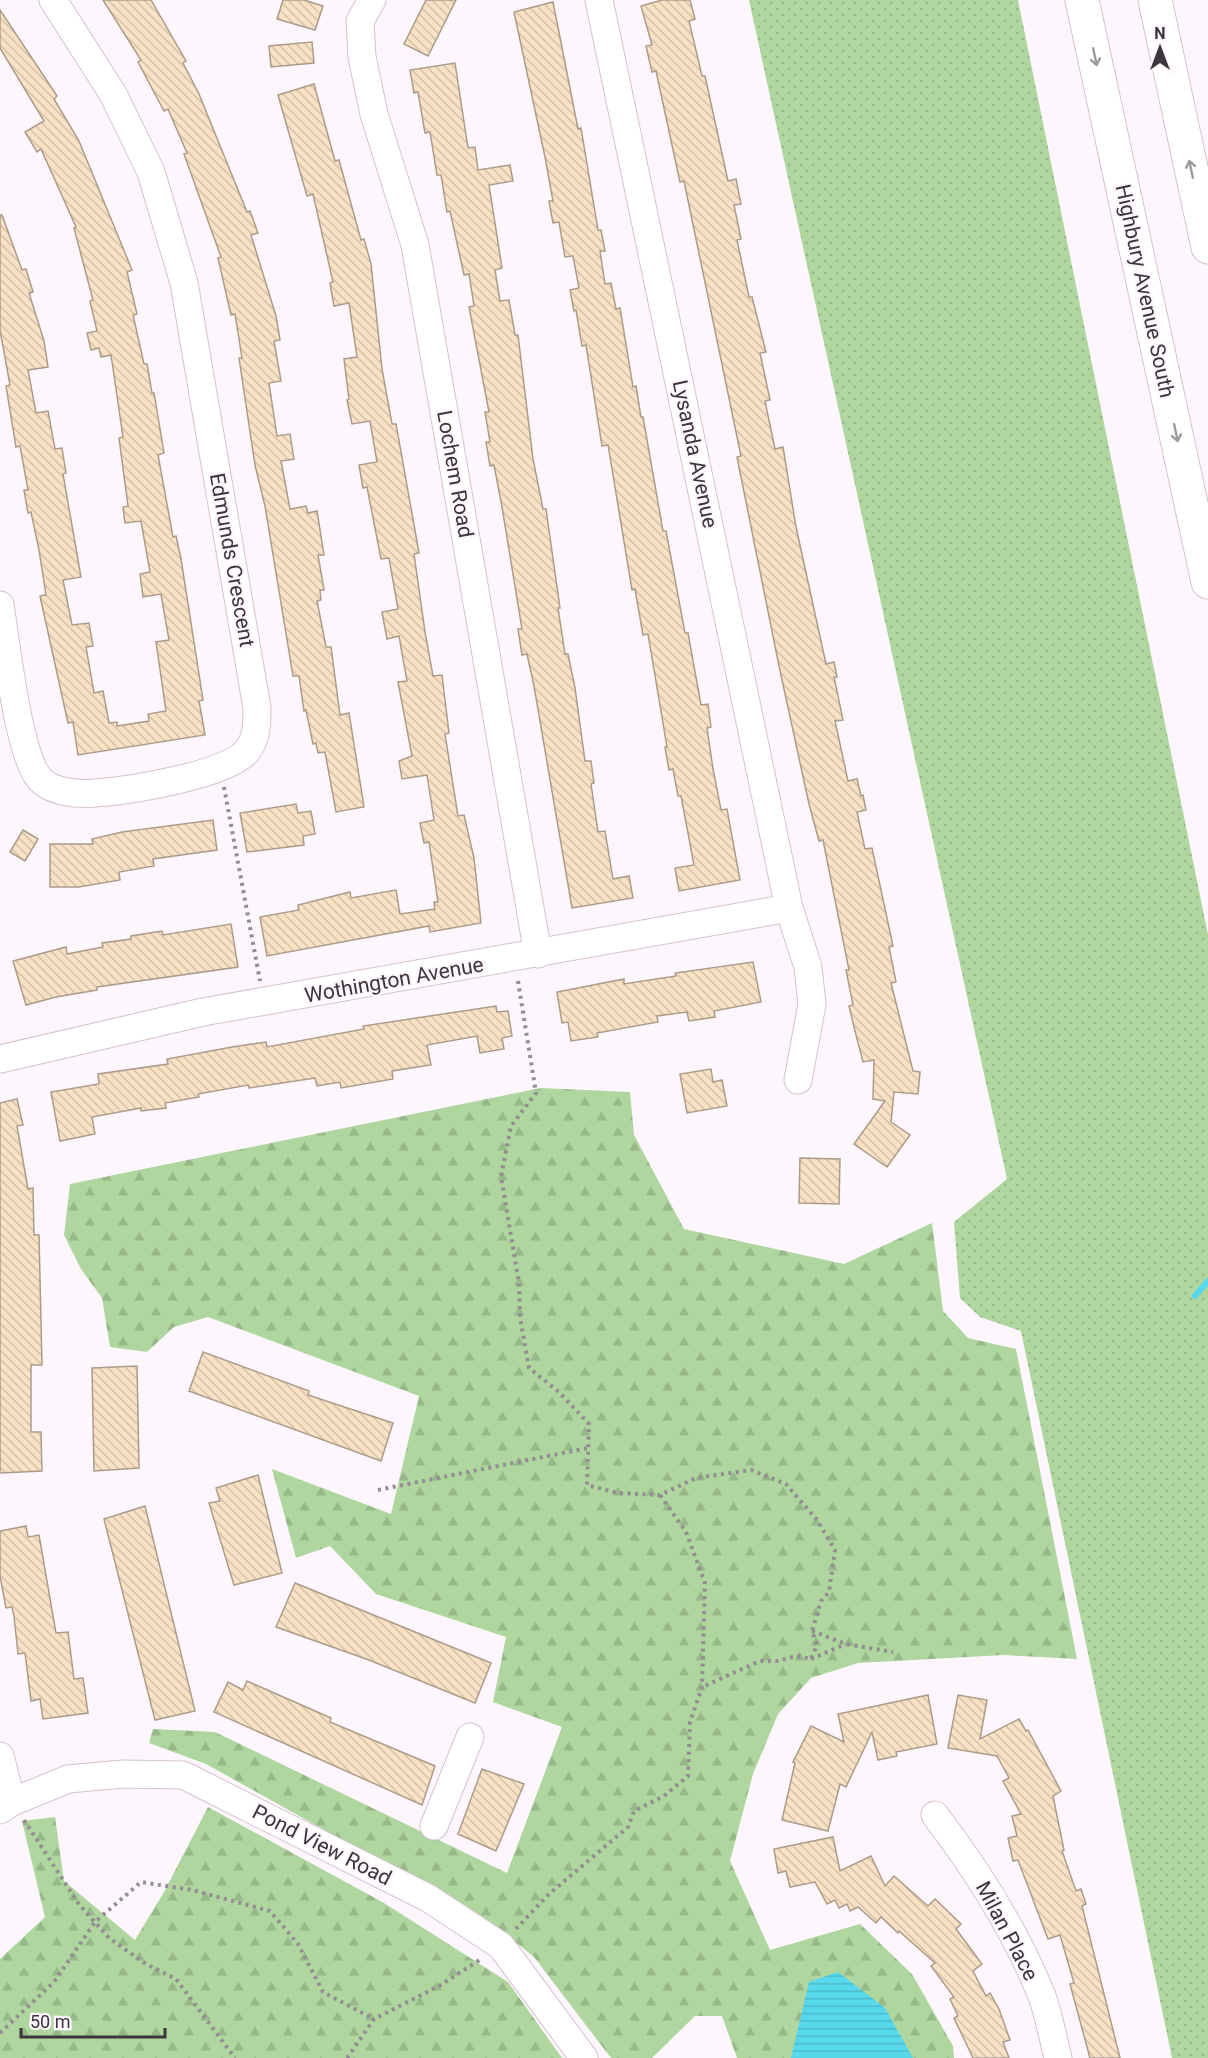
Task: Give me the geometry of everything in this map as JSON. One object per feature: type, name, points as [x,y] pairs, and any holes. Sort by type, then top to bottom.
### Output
[{"type":"highway","name":"Highbury Avenue South","points":[[1082,0],[1208,582]]},
{"type":"highway","points":[[1155,0],[1208,247]]},
{"type":"street","name":"Edmunds Crescent","points":[[0,605],[27,753],[39,778],[52,788],[69,792],[94,793],[219,769],[229,766],[247,751],[256,732],[257,708],[184,283],[151,172],[113,94],[53,0]]},
{"type":"street","name":"Lochem Road","points":[[372,0],[360,21],[362,57],[374,114],[415,245],[538,954]]},
{"type":"street","name":"Lysanda Avenue","points":[[599,0],[789,908],[808,967],[812,1004],[798,1080]]},
{"type":"street","name":"Wothington Avenue","points":[[0,1059],[203,1012],[789,908]]},
{"type":"street","points":[[434,1826],[470,1737]]},
{"type":"street","points":[[0,1756],[6,1806]]},
{"type":"street","name":"Pond View Road","points":[[6,1806],[68,1779],[123,1774],[183,1775],[428,1898],[501,1946],[585,2058]]},
{"type":"street","name":"Milan Place","points":[[935,1815],[964,1853],[1023,1956],[1042,1998],[1058,2058]]},
{"type":"path","points":[[219,769],[264,1003]]},
{"type":"path","points":[[518,981],[536,1093],[511,1126],[501,1176],[519,1283],[520,1317],[529,1368],[560,1392],[589,1424],[587,1485],[618,1493],[660,1495],[680,1488],[696,1478],[751,1470],[786,1484],[817,1520],[835,1550],[829,1592],[821,1601],[812,1631],[817,1645],[811,1659]]},
{"type":"path","points":[[378,1490],[588,1448]]},
{"type":"path","points":[[347,2058],[374,2019],[439,1986],[501,1946],[548,1895],[628,1827],[634,1811],[664,1796],[688,1776],[690,1722],[702,1687],[705,1584],[686,1532],[660,1495]]},
{"type":"path","points":[[812,1631],[846,1644],[893,1652]]},
{"type":"path","points":[[702,1687],[760,1661],[777,1662],[797,1656],[811,1659],[846,1644]]},
{"type":"path","points":[[6,1806],[78,1903],[109,1938],[146,1965],[176,1979],[235,2058]]},
{"type":"path","points":[[0,2033],[54,1982],[95,1922],[141,1882],[192,1890],[270,1911],[298,1944],[323,1992],[374,2019]]},
{"type":"green space","points":[[749,0],[1018,0],[1208,935],[1208,2058],[1172,2058],[1021,1331],[980,1317],[960,1298],[954,1222],[1007,1179]]},
{"type":"green space","points":[[541,1088],[630,1092],[634,1135],[684,1229],[844,1264],[932,1223],[943,1311],[968,1338],[1016,1349],[1077,1659],[1004,1655],[858,1663],[811,1678],[778,1714],[753,1774],[730,1861],[770,1950],[860,1924],[912,1974],[953,2046],[954,2058],[737,2058],[722,2016],[695,2016],[652,2058],[611,2058],[534,1957],[493,1924],[206,1764],[149,1743],[153,1729],[215,1732],[507,1873],[562,1727],[493,1702],[506,1637],[376,1594],[330,1546],[296,1558],[272,1469],[391,1514],[419,1396],[208,1317],[174,1327],[147,1352],[110,1347],[102,1298],[81,1269],[64,1235],[70,1184]]},
{"type":"green space","points":[[208,1807],[384,1903],[508,1982],[562,2058],[0,2058],[0,1959],[45,1917],[22,1821],[55,1817],[64,1881],[135,1940],[164,1892]]},
{"type":"water","points":[[838,1972],[885,2008],[913,2058],[791,2058],[809,1982]]},
{"type":"building","points":[[103,0],[151,0],[186,61],[183,63],[199,94],[247,212],[250,211],[258,233],[251,235],[276,316],[280,340],[274,341],[281,381],[269,383],[277,436],[290,434],[294,459],[281,461],[290,509],[306,506],[308,513],[317,511],[324,555],[318,555],[324,590],[320,590],[321,600],[317,601],[326,647],[331,647],[340,715],[349,713],[364,807],[336,812],[325,752],[318,753],[316,743],[313,744],[306,710],[304,711],[299,676],[293,676],[265,506],[255,465],[239,358],[242,358],[235,314],[231,315],[218,258],[221,257],[184,154],[187,153],[168,109],[164,111],[138,62],[141,60]]},
{"type":"building","points":[[283,0],[304,0],[323,6],[315,30],[277,19]]},
{"type":"building","points":[[426,0],[456,0],[428,56],[404,44]]},
{"type":"building","points":[[662,0],[690,0],[695,19],[689,21],[702,76],[705,76],[728,181],[736,179],[741,204],[734,205],[741,239],[737,240],[749,297],[752,297],[766,352],[760,353],[770,400],[765,401],[775,449],[783,447],[796,527],[826,664],[834,662],[837,677],[834,677],[843,720],[835,721],[848,781],[857,779],[861,796],[863,795],[866,810],[857,812],[865,849],[872,848],[893,946],[889,947],[896,982],[891,983],[913,1071],[920,1072],[918,1094],[894,1092],[891,1122],[910,1135],[887,1167],[854,1144],[885,1101],[873,1099],[874,1060],[863,1062],[849,1006],[853,1005],[846,970],[849,970],[823,840],[819,841],[809,804],[779,666],[737,457],[741,456],[684,181],[680,182],[656,71],[652,72],[646,46],[652,45],[641,6]]},
{"type":"building","points":[[553,2],[578,129],[581,128],[598,230],[601,230],[605,251],[600,251],[605,284],[611,283],[616,309],[620,308],[633,387],[636,386],[641,417],[643,417],[663,531],[666,531],[701,705],[708,704],[711,727],[707,728],[713,769],[721,810],[727,809],[740,880],[679,891],[675,868],[694,865],[681,796],[678,796],[673,769],[669,770],[648,634],[643,635],[635,589],[632,590],[608,445],[602,446],[586,345],[582,346],[576,310],[574,311],[570,290],[579,288],[573,256],[565,257],[559,222],[553,223],[549,201],[553,201],[545,157],[514,12]]},
{"type":"building","points":[[0,10],[57,96],[54,99],[79,141],[132,270],[127,272],[137,314],[133,315],[144,364],[147,364],[152,393],[154,393],[164,453],[158,455],[173,537],[176,536],[181,559],[203,700],[199,701],[205,735],[78,755],[73,722],[68,723],[40,596],[46,595],[39,550],[31,512],[28,513],[24,490],[28,490],[20,446],[16,447],[6,386],[10,385],[0,330],[0,215],[2,215],[22,270],[26,269],[33,292],[29,293],[44,341],[48,367],[28,370],[36,413],[48,411],[55,449],[62,448],[66,473],[63,474],[81,577],[63,580],[72,625],[89,623],[93,646],[86,647],[94,693],[103,691],[109,723],[117,722],[117,726],[149,721],[148,714],[166,711],[156,642],[169,640],[161,594],[143,597],[140,574],[150,572],[141,521],[125,523],[123,507],[128,506],[119,438],[123,437],[111,355],[101,357],[99,348],[91,350],[87,333],[97,331],[90,301],[93,300],[74,228],[76,227],[41,149],[37,152],[25,132],[44,121],[0,48]]},
{"type":"building","points":[[312,42],[314,63],[271,67],[269,46]]},
{"type":"building","points":[[455,63],[468,148],[475,147],[478,170],[510,165],[513,181],[489,185],[502,268],[495,270],[500,301],[509,300],[515,335],[518,335],[533,459],[543,509],[546,509],[565,654],[568,654],[575,688],[585,761],[591,761],[594,783],[591,784],[598,832],[605,831],[613,879],[629,876],[633,898],[572,908],[534,686],[527,654],[522,655],[518,629],[522,629],[502,507],[494,465],[490,466],[486,442],[490,442],[485,412],[489,412],[469,307],[474,306],[469,274],[464,275],[450,211],[447,212],[441,175],[437,175],[430,132],[425,133],[418,92],[414,93],[410,70]]},
{"type":"building","points":[[314,84],[335,161],[339,160],[361,240],[364,239],[371,264],[382,369],[392,424],[396,424],[419,553],[414,554],[425,632],[433,676],[442,675],[449,733],[445,734],[458,816],[464,815],[474,858],[481,923],[430,932],[429,926],[267,956],[260,917],[299,910],[298,905],[350,892],[351,898],[396,890],[400,914],[435,909],[434,902],[438,902],[429,842],[424,843],[420,823],[434,820],[427,775],[402,779],[399,761],[412,756],[398,682],[407,681],[399,636],[387,639],[382,612],[398,609],[389,558],[381,559],[367,487],[363,488],[359,465],[377,462],[370,421],[352,424],[347,400],[349,399],[344,359],[357,357],[349,303],[334,306],[330,283],[333,282],[313,194],[307,196],[278,95]]},
{"type":"building","points":[[296,804],[298,813],[311,811],[315,834],[303,836],[304,845],[247,852],[240,813]]},
{"type":"building","points":[[213,820],[217,850],[153,859],[154,866],[119,872],[120,880],[79,887],[50,887],[50,844],[93,844],[92,839],[122,832]]},
{"type":"building","points":[[23,830],[38,839],[25,861],[10,852]]},
{"type":"building","points":[[231,924],[238,967],[97,987],[97,990],[26,1005],[13,961],[66,947],[67,954],[103,947],[102,943],[131,939],[131,936],[162,931],[163,935]]},
{"type":"building","points":[[753,962],[761,1002],[714,1011],[715,1017],[689,1021],[687,1012],[657,1016],[658,1022],[597,1033],[598,1037],[571,1041],[568,1022],[562,1023],[557,992],[624,979],[624,984],[676,976],[675,973]]},
{"type":"building","points":[[496,1006],[497,1012],[508,1011],[512,1036],[502,1038],[504,1049],[480,1053],[477,1036],[427,1045],[431,1065],[392,1071],[393,1079],[341,1088],[340,1082],[317,1086],[315,1078],[249,1088],[248,1085],[198,1094],[199,1097],[165,1103],[166,1108],[141,1111],[141,1108],[92,1117],[95,1134],[60,1141],[51,1092],[99,1084],[98,1074],[168,1064],[167,1059],[232,1047],[266,1042],[267,1047],[364,1029],[363,1026]]},
{"type":"building","points":[[711,1069],[713,1082],[722,1080],[727,1106],[687,1113],[680,1074]]},
{"type":"building","points":[[17,1099],[23,1125],[17,1126],[28,1189],[33,1188],[34,1235],[39,1235],[42,1365],[31,1365],[31,1432],[41,1432],[42,1471],[0,1473],[0,1103]]},
{"type":"building","points":[[800,1158],[840,1159],[839,1204],[799,1203]]},
{"type":"building","points":[[203,1352],[309,1391],[308,1395],[393,1423],[381,1461],[189,1391]]},
{"type":"building","points":[[137,1366],[139,1468],[94,1471],[92,1368]]},
{"type":"building","points":[[258,1475],[282,1573],[234,1585],[209,1503],[220,1501],[216,1488]]},
{"type":"building","points":[[145,1506],[195,1711],[155,1720],[104,1519]]},
{"type":"building","points":[[26,1526],[28,1537],[39,1535],[56,1633],[68,1632],[74,1679],[83,1678],[88,1713],[43,1719],[40,1699],[31,1701],[25,1653],[18,1654],[12,1607],[6,1608],[0,1576],[0,1531]]},
{"type":"building","points":[[295,1583],[491,1663],[475,1703],[369,1660],[276,1627]]},
{"type":"building","points":[[247,1681],[331,1718],[330,1722],[435,1766],[422,1805],[214,1712],[228,1682],[243,1690]]},
{"type":"building","points":[[928,1695],[937,1744],[896,1752],[897,1756],[878,1760],[872,1732],[846,1787],[840,1784],[828,1831],[782,1820],[795,1763],[793,1762],[811,1726],[844,1742],[838,1714]]},
{"type":"building","points":[[958,1695],[987,1700],[980,1739],[1019,1719],[1026,1731],[1028,1730],[1061,1791],[1053,1796],[1064,1850],[1062,1851],[1076,1891],[1081,1889],[1086,1904],[1082,1906],[1120,2058],[1090,2058],[1070,1984],[1074,1983],[1060,1935],[1048,1939],[1018,1860],[1013,1861],[1008,1838],[1017,1836],[1012,1816],[1021,1814],[1003,1781],[1009,1778],[997,1756],[948,1748]]},
{"type":"building","points":[[482,1769],[524,1784],[496,1851],[458,1834]]},
{"type":"building","points":[[833,1837],[840,1871],[871,1856],[885,1886],[894,1876],[928,1906],[935,1899],[961,1924],[956,1929],[982,1964],[973,1971],[986,1996],[990,1993],[999,2009],[1010,2040],[1003,2042],[1009,2058],[973,2058],[954,2018],[958,2016],[950,1999],[954,1997],[931,1966],[935,1963],[899,1931],[898,1933],[881,1917],[876,1923],[858,1907],[850,1911],[847,1904],[839,1908],[835,1900],[827,1904],[815,1882],[790,1887],[786,1871],[778,1873],[774,1849]]},
{"type":"waterway","points":[[1195,1296],[1208,1281]]}]
